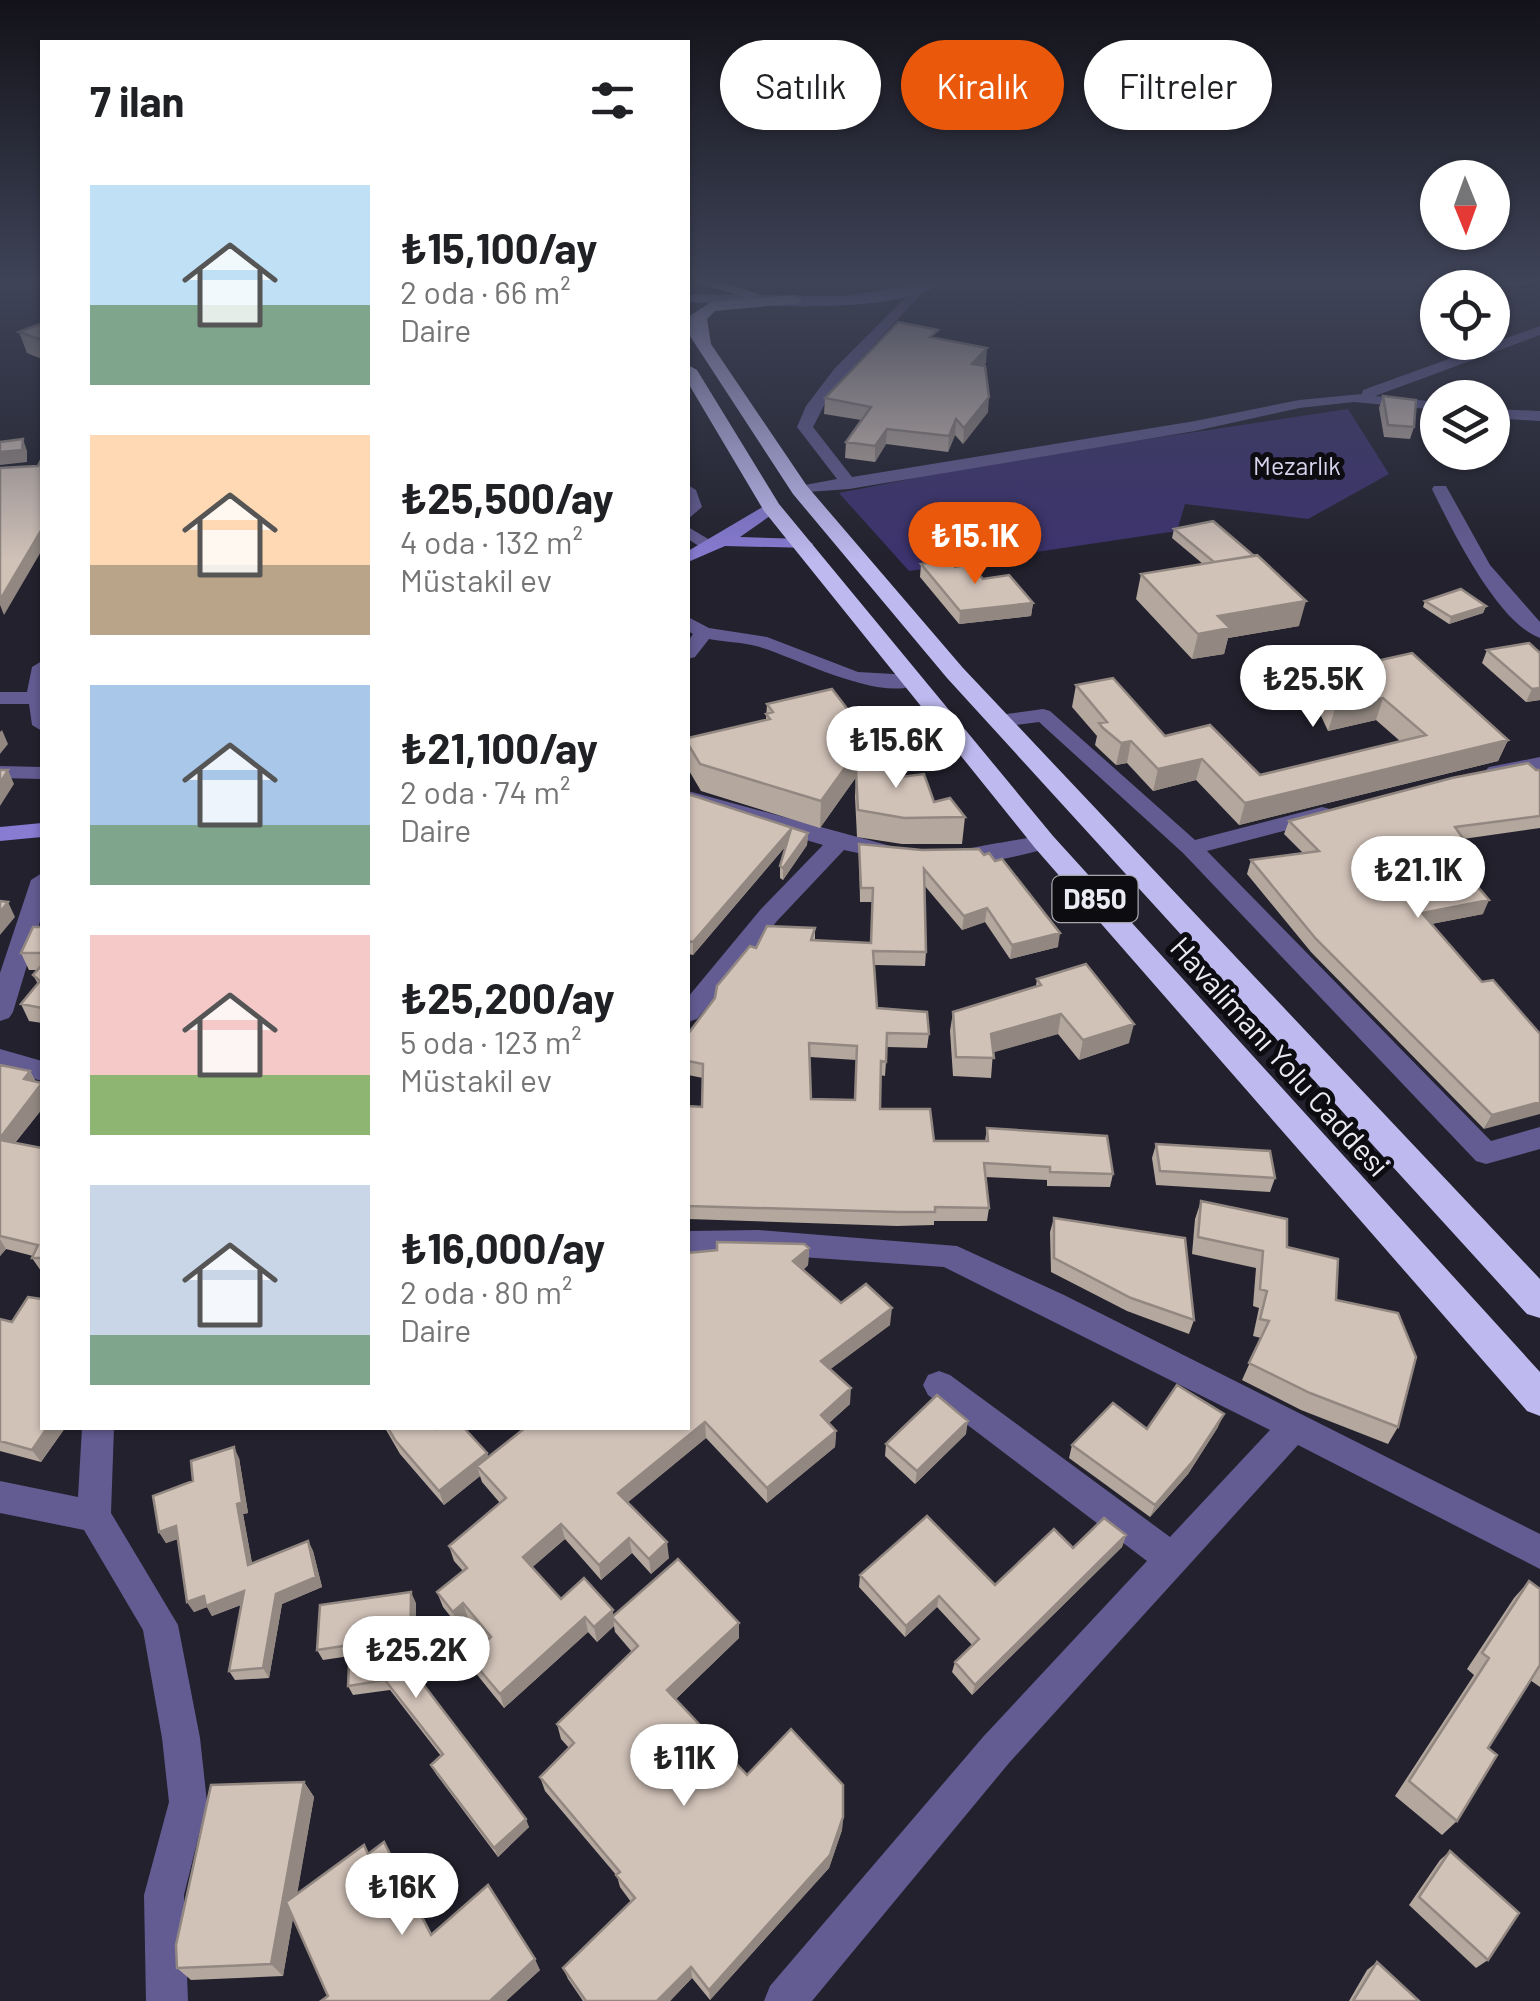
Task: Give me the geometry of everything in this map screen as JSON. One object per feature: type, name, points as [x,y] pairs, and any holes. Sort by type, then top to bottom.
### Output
[{"type":"highway","name":"Havalimanı Yolu Caddesi","points":[[704,375],[771,507],[911,681],[1044,842],[1540,1400]]},
{"type":"highway","name":"Havalimanı Yolu Caddesi","points":[[709,375],[800,490],[999,721],[1540,1303]]},
{"type":"street","points":[[836,375],[810,409],[804,426],[849,484]]},
{"type":"street","points":[[1354,398],[1416,375]]},
{"type":"street","points":[[800,490],[1195,426],[1299,404],[1354,398],[1420,404]]},
{"type":"street","points":[[1510,414],[1540,416]]},
{"type":"street","points":[[1440,489],[1482,570],[1508,605],[1540,632]]},
{"type":"street","points":[[690,556],[716,544],[771,507]]},
{"type":"street","points":[[690,533],[716,544],[804,544]]},
{"type":"street","points":[[696,628],[760,641],[855,678],[911,681]]},
{"type":"street","points":[[40,682],[40,712]]},
{"type":"street","points":[[0,698],[38,698]]},
{"type":"street","points":[[999,721],[1043,715],[1191,848],[1486,1153],[1540,1138]]},
{"type":"street","points":[[1482,774],[1540,762]]},
{"type":"street","points":[[0,772],[40,773]]},
{"type":"street","points":[[690,799],[837,844],[923,855],[988,854],[1044,842]]},
{"type":"street","points":[[1191,848],[1336,810]]},
{"type":"street","points":[[0,834],[40,830]]},
{"type":"street","points":[[690,1011],[770,915],[837,844]]},
{"type":"street","points":[[0,1012],[40,886]]},
{"type":"street","points":[[0,1059],[40,1069]]},
{"type":"street","points":[[690,1243],[759,1242],[947,1255],[1052,1304],[1540,1552]]},
{"type":"street","points":[[939,1385],[1172,1559]]},
{"type":"street","points":[[785,2001],[996,1750],[1293,1428]]},
{"type":"street","points":[[98,1430],[94,1516],[160,1625],[181,1738],[188,1802],[164,1895],[167,2001]]},
{"type":"street","points":[[0,1497],[94,1516]]},
{"type":"green space","name":"Mezarlık","points":[[1348,409],[1389,474],[1308,519],[1185,504],[1177,531],[909,571],[839,493],[1001,461]]},
{"type":"building","points":[[847,375],[986,375],[989,397],[964,428],[956,419],[949,436],[887,429],[875,446],[846,442],[871,407],[825,398]]},
{"type":"building","points":[[1383,396],[1416,400],[1414,427],[1388,425]]},
{"type":"building","points":[[23,439],[22,450],[0,452],[0,442]]},
{"type":"building","points":[[40,462],[40,532],[0,600],[0,468],[38,466]]},
{"type":"building","points":[[1213,521],[1254,556],[1214,562],[1174,529]]},
{"type":"building","points":[[1257,555],[1306,601],[1218,616],[1230,628],[1198,634],[1141,574]]},
{"type":"building","points":[[948,559],[955,567],[970,564],[983,579],[1009,575],[1033,603],[960,611],[921,564]]},
{"type":"building","points":[[1461,589],[1486,606],[1451,617],[1425,601]]},
{"type":"building","points":[[1529,643],[1540,653],[1540,688],[1532,689],[1487,650]]},
{"type":"building","points":[[1412,653],[1508,740],[1245,803],[1202,759],[1158,769],[1131,741],[1121,743],[1103,728],[1099,723],[1107,722],[1076,685],[1113,678],[1165,736],[1210,725],[1260,775],[1426,735],[1383,698],[1335,709],[1321,682],[1370,681],[1354,666]]},
{"type":"building","points":[[832,689],[868,736],[821,801],[700,764],[690,747],[690,738],[770,719],[766,714],[773,712],[767,704]]},
{"type":"building","points":[[869,738],[900,777],[924,774],[934,802],[950,798],[965,817],[904,818],[858,810],[856,770]]},
{"type":"building","points":[[1528,763],[1540,770],[1540,816],[1455,827],[1471,850],[1448,852],[1489,900],[1422,913],[1482,982],[1493,980],[1540,1034],[1540,1102],[1492,1115],[1316,939],[1251,860],[1319,851],[1289,821],[1452,778]]},
{"type":"building","points":[[690,795],[808,833],[783,868],[780,866],[791,829],[693,942]]},
{"type":"building","points":[[859,844],[922,850],[979,849],[995,861],[1002,859],[1060,933],[1012,945],[987,908],[964,916],[924,869],[926,952],[873,951],[877,1008],[927,1012],[929,1034],[887,1033],[886,1062],[881,1061],[880,1109],[930,1109],[934,1141],[988,1141],[987,1128],[1107,1136],[1113,1174],[1050,1172],[1050,1167],[984,1163],[989,1208],[935,1207],[935,1212],[899,1212],[690,1206],[690,1106],[702,1107],[703,1064],[690,1061],[690,1031],[715,998],[717,986],[750,946],[756,948],[767,926],[815,928],[811,940],[871,943],[873,888],[861,888]],"holes":[[[809,1043],[857,1046],[855,1100],[811,1099]]]},
{"type":"building","points":[[33,927],[40,927],[40,953],[21,953]]},
{"type":"building","points":[[1086,964],[1134,1024],[1083,1040],[1061,1014],[991,1034],[994,1058],[956,1057],[953,1012],[1041,985],[1037,979]]},
{"type":"building","points":[[40,981],[40,1008],[21,1004]]},
{"type":"building","points":[[0,1065],[30,1071],[24,1079],[40,1086],[0,1138]]},
{"type":"building","points":[[0,1140],[40,1148],[40,1258],[32,1258],[38,1245],[0,1236]]},
{"type":"building","points":[[1156,1144],[1270,1151],[1275,1178],[1160,1171]]},
{"type":"building","points":[[1201,1201],[1287,1219],[1287,1247],[1338,1259],[1336,1300],[1398,1313],[1416,1357],[1398,1427],[1310,1393],[1249,1363],[1269,1321],[1260,1319],[1267,1291],[1260,1289],[1263,1251],[1198,1237]]},
{"type":"building","points":[[1054,1218],[1185,1238],[1194,1320],[1131,1298],[1054,1258]]},
{"type":"building","points":[[717,1242],[804,1244],[809,1248],[793,1261],[841,1303],[866,1284],[892,1308],[821,1361],[851,1388],[821,1415],[836,1431],[767,1488],[705,1422],[618,1493],[667,1542],[649,1559],[629,1538],[599,1565],[561,1524],[523,1557],[561,1599],[584,1578],[613,1610],[594,1627],[585,1617],[500,1694],[469,1657],[491,1637],[463,1603],[453,1612],[437,1592],[467,1568],[449,1546],[506,1498],[477,1466],[522,1430],[690,1430],[690,1253],[717,1250]]},
{"type":"building","points":[[28,1297],[40,1299],[40,1430],[46,1430],[32,1450],[0,1441],[0,1319],[12,1322]]},
{"type":"building","points":[[1177,1385],[1224,1414],[1193,1461],[1155,1505],[1072,1445],[1113,1403],[1147,1429]]},
{"type":"building","points":[[937,1395],[968,1421],[917,1471],[886,1444]]},
{"type":"building","points":[[389,1430],[466,1430],[487,1453],[439,1491]]},
{"type":"building","points":[[234,1447],[242,1502],[237,1504],[248,1565],[308,1541],[316,1577],[276,1594],[263,1668],[229,1671],[244,1591],[206,1606],[204,1596],[187,1602],[176,1526],[159,1532],[153,1496],[193,1481],[191,1461]]},
{"type":"building","points":[[927,1516],[995,1585],[1054,1529],[1073,1548],[1104,1518],[1126,1535],[975,1685],[955,1662],[979,1639],[939,1596],[906,1626],[860,1575]]},
{"type":"building","points":[[678,1559],[739,1623],[667,1690],[747,1775],[791,1729],[843,1785],[843,1817],[830,1855],[709,1990],[691,1967],[657,2001],[586,2001],[563,1968],[635,1898],[616,1875],[620,1872],[540,1777],[574,1743],[557,1724],[638,1646],[612,1617]]},
{"type":"building","points":[[1529,1581],[1540,1589],[1540,1665],[1488,1748],[1497,1755],[1457,1821],[1409,1781],[1489,1658],[1482,1653]]},
{"type":"building","points":[[411,1592],[410,1667],[526,1819],[494,1848],[431,1765],[443,1754],[385,1680],[348,1686],[350,1645],[317,1650],[320,1605]]},
{"type":"building","points":[[304,1782],[271,1964],[177,1968],[176,1945],[211,1785]]},
{"type":"building","points":[[384,1842],[431,1935],[488,1885],[535,1959],[490,2001],[321,2001],[328,1996],[286,1902],[364,1845],[368,1854]]},
{"type":"building","points":[[1450,1851],[1519,1913],[1488,1960],[1419,1897]]},
{"type":"building","points":[[1377,1962],[1419,2001],[1353,2001]]}]
